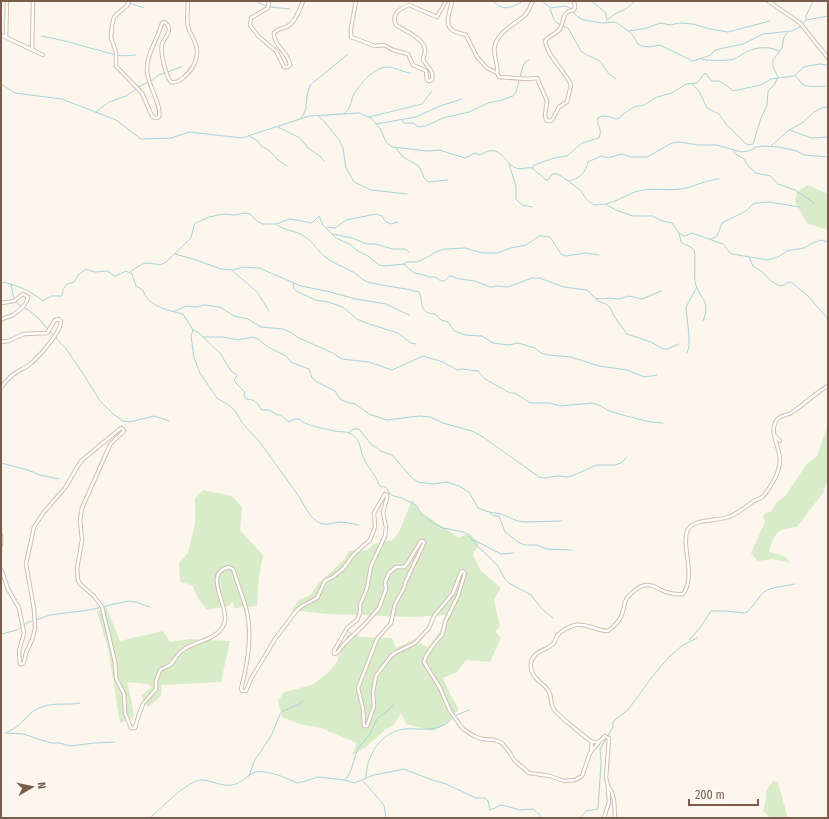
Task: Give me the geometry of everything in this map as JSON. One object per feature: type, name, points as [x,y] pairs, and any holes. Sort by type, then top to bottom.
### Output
[{"type":"street","points":[[6,37],[7,1]]},
{"type":"street","points":[[32,50],[33,1]]},
{"type":"street","points":[[129,1],[127,6],[114,17],[112,26],[111,38],[116,52],[116,66],[142,93],[152,116],[155,118],[158,117],[159,108],[147,71],[152,48],[162,23],[164,22],[169,27],[169,31],[162,44],[162,49],[167,76],[171,82],[175,83],[184,77],[191,68],[197,56],[196,46],[188,25],[188,1]]},
{"type":"street","points":[[269,1],[268,8],[251,18],[250,25],[258,36],[276,52],[284,67],[289,66],[290,62],[276,41],[274,33],[277,30],[290,25],[299,12],[303,1]]},
{"type":"street","points":[[356,1],[351,28],[351,37],[375,46],[384,45],[393,50],[408,54],[412,65],[426,71],[427,80],[429,82],[432,80],[433,75],[423,60],[426,50],[425,47],[412,33],[396,25],[394,17],[395,14],[409,5],[437,17],[446,1]]},
{"type":"street","points":[[452,1],[448,20],[450,27],[453,30],[466,35],[477,57],[487,68],[497,73],[499,76],[528,79],[537,78],[547,101],[544,115],[546,120],[549,121],[552,120],[559,108],[567,102],[571,84],[548,52],[545,41],[551,35],[559,31],[565,14],[568,11],[574,10],[574,1]]},
{"type":"street","points":[[497,73],[498,69],[494,56],[497,41],[510,26],[524,16],[533,1]]},
{"type":"street","points":[[768,1],[800,23],[828,58]]},
{"type":"street","points":[[1,35],[43,55]]},
{"type":"street","points":[[1,303],[14,301],[23,294],[28,297],[26,303],[12,316],[1,320]]},
{"type":"street","points":[[1,342],[8,341],[24,334],[47,333],[55,320],[60,320],[61,324],[53,339],[31,364],[15,373],[1,388]]},
{"type":"street","points":[[599,742],[592,742],[553,709],[548,690],[533,675],[531,667],[533,658],[536,654],[553,643],[563,631],[572,626],[588,625],[608,631],[619,620],[628,598],[642,586],[653,585],[664,591],[679,595],[683,594],[686,588],[689,570],[686,540],[688,529],[695,523],[728,517],[739,512],[762,497],[772,484],[779,469],[779,455],[774,436],[776,420],[783,415],[791,413],[821,389],[828,386]]},
{"type":"street","points":[[1,569],[8,589],[19,608],[24,633],[19,657],[20,664],[22,664],[35,629],[34,608],[26,564],[34,527],[47,508],[66,488],[81,460],[121,428],[123,429],[124,431],[115,438],[110,446],[82,508],[80,520],[82,540],[77,569],[80,584],[94,596],[102,607],[115,662],[117,681],[124,694],[129,725],[131,728],[135,728],[138,714],[143,704],[156,689],[156,681],[160,670],[171,664],[178,654],[185,649],[218,632],[224,624],[225,619],[223,606],[216,584],[217,575],[222,569],[229,567],[233,569],[246,609],[249,625],[248,652],[241,688],[244,692],[275,639],[297,610],[317,598],[326,581],[343,569],[354,554],[372,537],[375,527],[374,513],[385,494],[387,495],[387,498],[383,507],[383,512],[386,527],[385,536],[371,566],[367,588],[361,601],[358,618],[347,628],[334,651],[334,654],[337,653],[379,608],[386,589],[385,580],[391,571],[396,567],[404,567],[421,541],[423,540],[424,543],[404,588],[395,604],[390,623],[377,639],[360,680],[358,688],[363,709],[363,725],[366,726],[368,724],[374,706],[372,692],[376,676],[390,656],[415,643],[426,632],[434,616],[453,594],[462,571],[465,573],[458,596],[446,620],[442,635],[426,656],[424,662],[440,688],[450,711],[457,722],[463,729],[474,736],[482,739],[495,740],[502,743],[514,760],[529,772],[550,776],[564,781],[575,780],[582,776],[592,742]]},
{"type":"street","points":[[774,436],[780,441]]},
{"type":"street","points":[[1,535],[1,545]]},
{"type":"street","points":[[590,752],[605,736],[609,738],[606,773],[609,802],[604,818]]},
{"type":"street","points":[[608,786],[611,788],[614,800],[615,818]]},
{"type":"green space","points":[[808,185],[828,194],[828,230],[808,224],[795,202],[797,192]]},
{"type":"green space","points":[[828,425],[828,478],[823,493],[797,527],[785,529],[777,533],[769,552],[781,555],[788,559],[789,563],[773,559],[758,561],[751,553],[765,522],[763,517],[765,513],[771,512],[777,502],[786,495],[806,465],[817,456]]},
{"type":"green space","points":[[203,490],[232,496],[242,507],[240,530],[263,555],[259,577],[257,606],[235,608],[232,601],[229,606],[207,610],[198,598],[192,585],[180,582],[179,563],[188,553],[195,524],[195,498]]},
{"type":"green space","points":[[412,500],[419,511],[459,538],[469,533],[479,543],[473,555],[481,571],[501,588],[494,599],[500,627],[495,631],[501,638],[490,662],[466,660],[457,672],[443,678],[459,709],[446,724],[433,731],[406,724],[401,713],[393,726],[386,729],[366,747],[352,755],[357,743],[321,728],[299,724],[282,717],[278,701],[284,692],[312,685],[329,672],[337,662],[349,631],[360,637],[392,638],[396,648],[414,640],[428,647],[440,632],[445,615],[412,617],[328,614],[291,610],[300,599],[311,595],[318,584],[345,559],[349,551],[367,550],[374,544],[393,540],[400,530]]},
{"type":"green space","points":[[106,607],[120,641],[163,631],[170,642],[189,639],[230,641],[221,682],[162,685],[161,696],[148,707],[141,696],[152,687],[148,684],[127,682],[134,717],[120,723],[108,648],[97,612]]},
{"type":"green space","points":[[774,780],[778,783],[788,818],[769,818],[769,816],[763,811],[766,791]]},
{"type":"waterway","points":[[123,1],[144,8]]},
{"type":"waterway","points":[[255,1],[269,7],[290,9]]},
{"type":"waterway","points":[[493,1],[500,7],[504,8],[515,6],[523,1]]},
{"type":"waterway","points":[[542,1],[551,8],[566,6],[571,9]]},
{"type":"waterway","points":[[591,1],[605,12],[607,19]]},
{"type":"waterway","points":[[606,21],[615,14],[626,9],[635,1]]},
{"type":"waterway","points":[[806,19],[813,1]]},
{"type":"waterway","points":[[550,9],[554,20],[568,28],[581,51],[600,61],[609,74],[616,79]]},
{"type":"waterway","points":[[573,12],[584,20],[602,23],[616,22],[632,34],[638,44],[649,47],[660,45],[693,61],[711,55],[714,51],[719,49],[743,44],[763,34],[792,31],[800,27],[806,20],[828,16]]},
{"type":"waterway","points":[[629,31],[647,28],[660,23],[671,25],[679,23],[693,24],[728,32],[770,21]]},
{"type":"waterway","points":[[692,84],[699,91],[707,108],[719,114],[726,124],[745,143],[749,145],[753,144],[761,118],[767,105],[768,91],[774,85],[778,77],[773,67],[773,60],[782,48],[784,37],[788,32]]},
{"type":"waterway","points":[[41,36],[66,41],[113,54],[123,56],[136,55]]},
{"type":"waterway","points":[[702,59],[731,60],[748,51],[759,48],[772,48],[779,51]]},
{"type":"waterway","points":[[301,119],[306,109],[307,95],[310,85],[347,55]]},
{"type":"waterway","points":[[402,120],[404,123],[413,123],[418,127],[426,126],[443,118],[469,112],[488,103],[513,96],[516,92],[523,66],[525,62],[529,60]]},
{"type":"waterway","points":[[532,168],[534,165],[554,158],[567,156],[582,143],[599,138],[600,129],[598,118],[606,116],[618,119],[634,107],[644,105],[657,97],[672,93],[686,84],[697,83],[705,73],[712,81],[719,81],[733,91],[761,85],[771,79],[794,76],[804,67],[819,64],[828,65]]},
{"type":"waterway","points":[[151,81],[159,75],[181,67]]},
{"type":"waterway","points":[[345,113],[348,110],[354,94],[360,85],[372,73],[387,67],[411,73]]},
{"type":"waterway","points":[[795,76],[804,85],[828,86]]},
{"type":"waterway","points":[[139,87],[148,82]]},
{"type":"waterway","points":[[1,84],[15,93],[62,99],[116,120],[141,139],[171,138],[189,132],[242,138],[309,116],[359,113],[371,118],[380,128],[386,142],[392,147],[427,151],[439,150],[465,158],[475,153],[480,155],[488,151],[497,152],[501,154],[512,166],[518,169],[532,168],[546,180],[548,180],[552,174],[558,174],[581,191],[587,200],[594,205],[605,204],[633,216],[653,216],[662,221],[672,223],[682,235],[685,236],[692,233],[723,244],[732,254],[768,260],[778,257],[787,251],[804,248],[821,240],[828,242]]},
{"type":"waterway","points":[[96,112],[109,102],[126,96],[136,89]]},
{"type":"waterway","points":[[369,117],[422,104],[432,91]]},
{"type":"waterway","points":[[376,124],[416,117],[440,106],[462,99]]},
{"type":"waterway","points":[[771,146],[789,130],[802,123],[814,112],[828,107]]},
{"type":"waterway","points":[[317,115],[325,122],[339,140],[343,148],[346,168],[354,182],[371,190],[407,194]]},
{"type":"waterway","points":[[278,127],[300,138],[308,148],[320,156],[324,161]]},
{"type":"waterway","points":[[790,130],[811,138],[828,137]]},
{"type":"waterway","points":[[249,136],[258,141],[261,146],[270,151],[278,160],[287,166]]},
{"type":"waterway","points":[[569,181],[576,179],[582,174],[586,169],[588,162],[601,156],[608,158],[621,154],[632,157],[647,157],[672,143],[680,142],[698,145],[717,145],[741,152],[763,146],[778,147],[797,151],[804,155],[828,157]]},
{"type":"waterway","points":[[396,148],[403,157],[419,166],[424,178],[428,182],[448,180]]},
{"type":"waterway","points":[[734,151],[734,153],[744,159],[748,166],[756,173],[771,176],[778,184],[795,190],[814,203]]},
{"type":"waterway","points":[[509,164],[516,186],[516,199],[522,205],[532,207]]},
{"type":"waterway","points":[[606,204],[614,202],[631,193],[652,189],[681,189],[719,179]]},
{"type":"waterway","points":[[711,239],[716,237],[722,223],[746,211],[756,203],[769,202],[800,207]]},
{"type":"waterway","points":[[130,272],[147,263],[160,265],[165,263],[191,238],[194,225],[196,223],[209,217],[223,214],[235,215],[245,213],[250,214],[258,222],[263,224],[276,224],[290,219],[312,223],[319,216],[323,225],[336,238],[349,244],[379,265],[404,264],[414,273],[435,277],[441,281],[444,281],[450,276],[475,281],[490,287],[508,287],[532,278],[539,278],[564,287],[587,290],[595,298],[600,299],[619,299],[629,296],[642,299],[661,291]]},
{"type":"waterway","points":[[327,227],[335,228],[346,220],[376,214],[382,216],[385,221],[391,224],[398,222]]},
{"type":"waterway","points":[[277,225],[306,237],[327,258],[366,281],[419,292],[422,306],[426,312],[435,314],[441,320],[448,322],[454,331],[465,335],[482,336],[493,343],[508,345],[518,343],[535,348],[541,353],[548,355],[571,357],[599,366],[627,370],[645,377],[657,375]]},
{"type":"waterway","points":[[679,233],[681,242],[694,250],[695,281],[706,308],[703,321]]},
{"type":"waterway","points":[[333,234],[352,238],[367,244],[376,244],[392,249],[405,249],[409,252]]},
{"type":"waterway","points":[[404,264],[406,262],[420,261],[438,251],[445,249],[465,248],[482,253],[497,253],[526,245],[539,236],[550,237],[561,254],[566,256],[585,253],[599,255]]},
{"type":"waterway","points":[[175,254],[221,269],[233,270],[243,267],[259,268],[301,286],[356,299],[386,304],[409,315]]},
{"type":"waterway","points":[[749,257],[753,266],[764,273],[771,281],[780,286],[791,282],[808,296],[828,319]]},
{"type":"waterway","points":[[1,284],[4,282],[20,287],[29,291],[43,301],[51,296],[62,296],[65,286],[74,282],[78,275],[86,269],[95,272],[107,271],[115,276],[126,271],[132,274],[136,286],[143,290],[149,300],[159,307],[183,314],[193,330],[199,333],[220,353],[231,371],[237,375],[234,381],[245,392],[244,395],[246,399],[257,403],[262,410],[270,410],[277,415],[281,415],[289,422],[294,419],[299,419],[311,425],[352,434],[358,441],[363,457],[379,485],[386,487],[390,494],[416,505],[421,514],[433,523],[443,528],[464,532],[498,566],[509,583],[531,595],[543,610],[553,618]]},
{"type":"waterway","points":[[233,271],[257,292],[269,311]]},
{"type":"waterway","points":[[293,284],[294,289],[298,292],[315,300],[328,302],[343,307],[357,319],[398,333],[411,343],[416,344]]},
{"type":"waterway","points":[[11,285],[14,299],[18,304],[38,318],[67,350],[100,401],[113,414],[123,421],[130,422],[154,416],[169,421]]},
{"type":"waterway","points":[[687,353],[689,347],[689,336],[686,307],[697,287]]},
{"type":"waterway","points":[[596,299],[606,304],[611,309],[614,316],[627,334],[651,342],[663,349],[679,344]]},
{"type":"waterway","points":[[175,311],[186,306],[196,307],[204,305],[220,307],[234,316],[248,319],[261,327],[283,329],[333,353],[342,359],[369,362],[392,370],[423,356],[443,362],[457,370],[462,369],[478,371],[485,379],[510,393],[515,393],[530,403],[550,403],[560,406],[593,403],[619,414],[650,422],[663,423]]},
{"type":"waterway","points":[[193,330],[191,336],[194,358],[200,373],[217,398],[235,411],[243,424],[259,441],[312,517],[319,523],[323,524],[339,522],[359,525]]},
{"type":"waterway","points":[[204,337],[223,337],[238,340],[253,337],[258,339],[268,347],[286,356],[291,362],[309,369],[312,378],[335,391],[341,400],[355,404],[369,414],[387,420],[419,416],[430,417],[443,423],[472,431],[483,437],[539,477],[569,477],[597,465],[615,465],[621,463],[627,457]]},
{"type":"waterway","points":[[349,433],[353,429],[359,429],[371,444],[381,451],[392,455],[411,477],[418,482],[433,484],[447,482],[459,486],[469,492],[478,508],[524,522],[562,521]]},
{"type":"waterway","points":[[1,463],[59,479]]},
{"type":"waterway","points":[[490,513],[494,516],[499,516],[505,532],[518,542],[525,545],[537,545],[546,549],[572,550]]},
{"type":"waterway","points":[[474,540],[501,554],[514,553]]},
{"type":"waterway","points":[[689,640],[700,628],[711,611],[745,613],[751,609],[761,595],[767,590],[795,584]]},
{"type":"waterway","points":[[36,620],[50,615],[89,610],[128,601],[150,607]]},
{"type":"waterway","points":[[1,634],[17,630],[28,622],[33,621]]},
{"type":"waterway","points":[[580,818],[586,811],[598,809],[601,763],[600,749],[613,727],[613,722],[628,710],[652,677],[669,657],[683,645],[697,638]]},
{"type":"waterway","points":[[249,776],[255,759],[272,734],[280,714],[303,701]]},
{"type":"waterway","points":[[7,732],[16,728],[37,709],[54,704],[80,703]]},
{"type":"waterway","points":[[345,780],[350,772],[357,750],[370,734],[379,717],[393,705]]},
{"type":"waterway","points":[[366,778],[372,753],[376,746],[389,735],[396,731],[405,729],[427,729],[439,727],[457,715],[469,710]]},
{"type":"waterway","points":[[5,733],[23,734],[51,743],[60,743],[70,746],[115,742]]},
{"type":"waterway","points":[[150,818],[182,789],[196,781],[205,780],[224,785],[232,785],[241,782],[253,773],[263,772],[281,776],[297,783],[318,777],[345,780],[354,783],[374,775],[404,769],[446,784],[476,798],[485,798],[488,801],[490,810],[502,805],[520,810],[533,809],[540,815],[541,818]]},
{"type":"waterway","points":[[363,781],[384,805],[386,818]]}]
